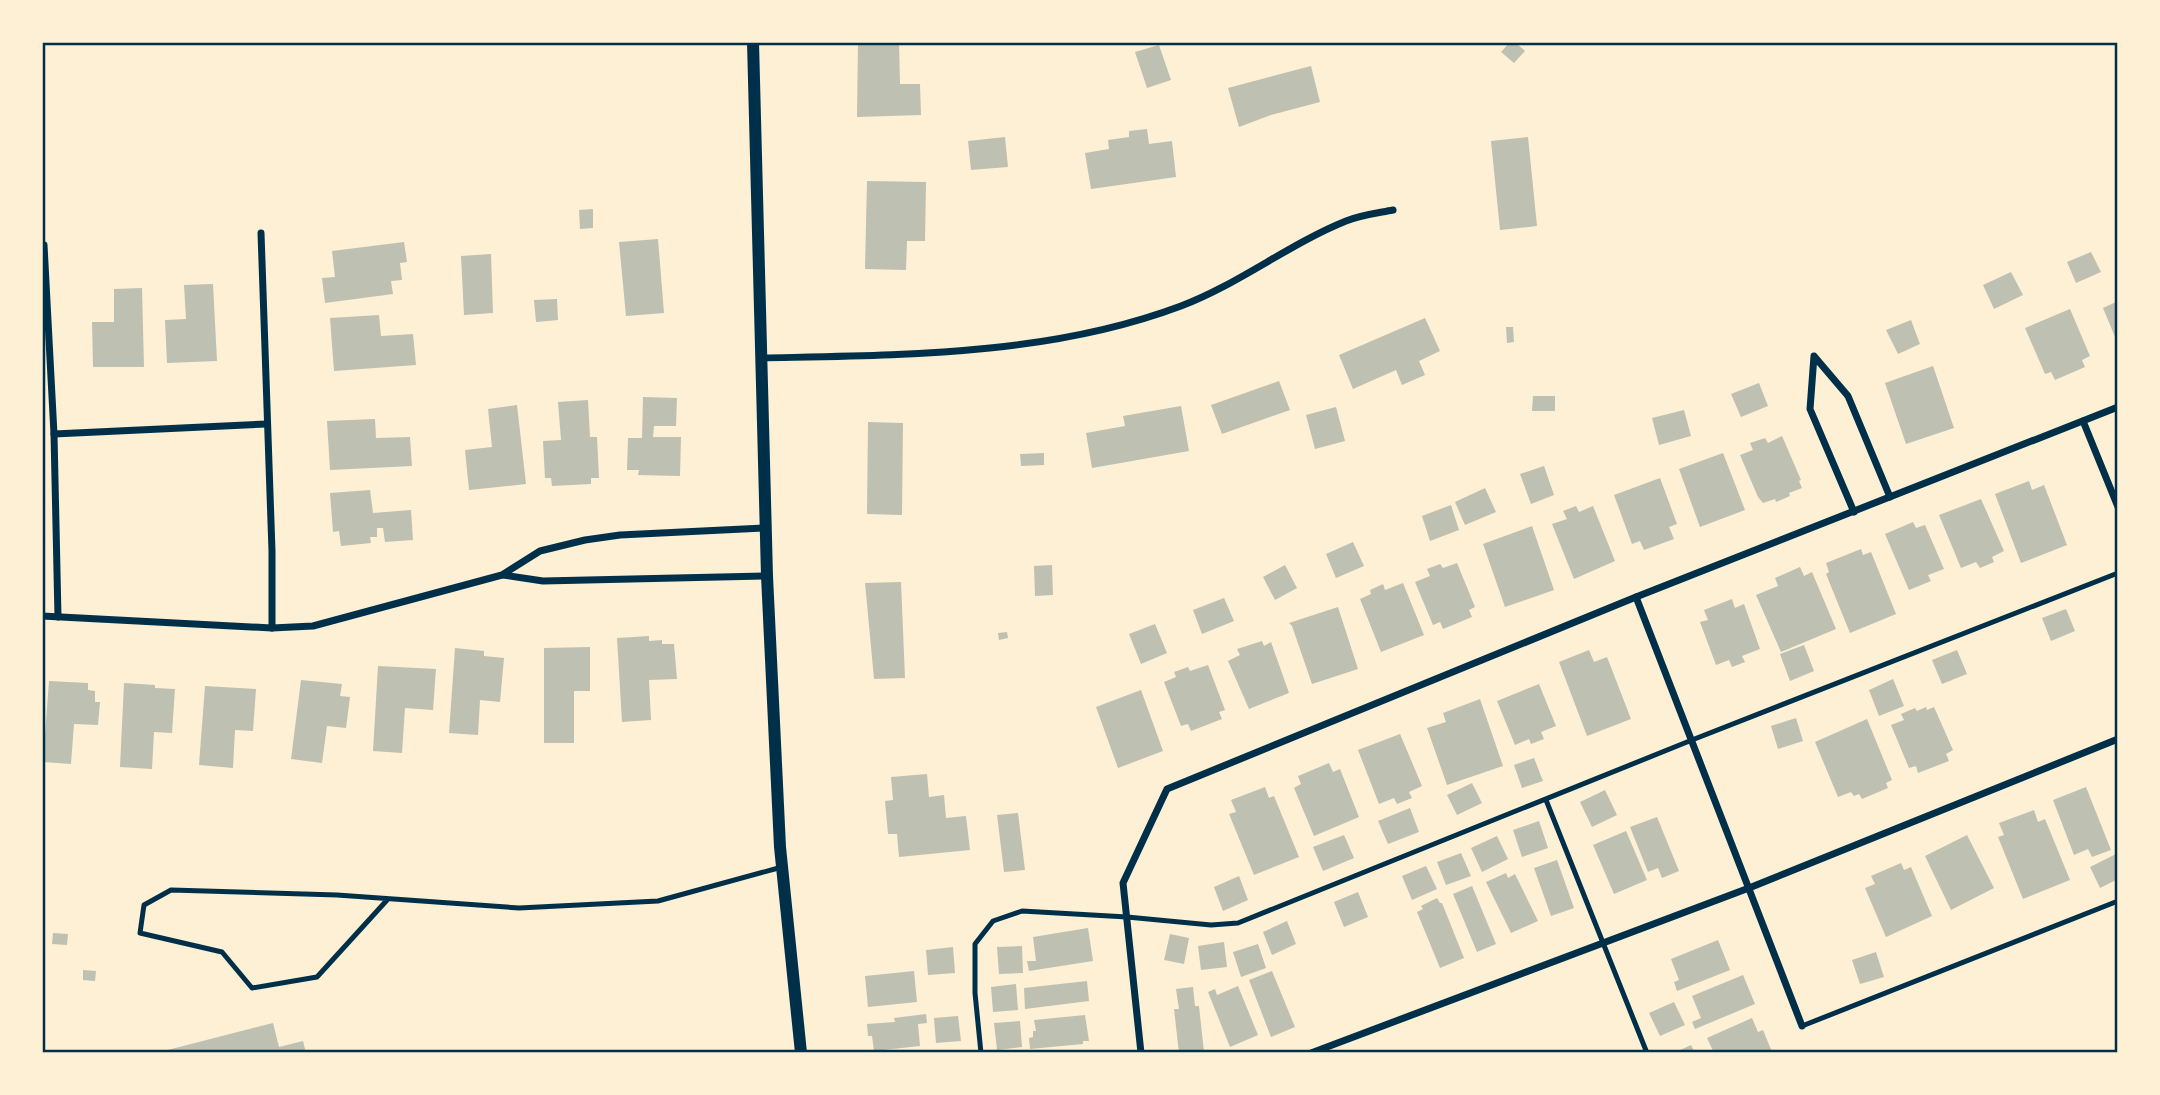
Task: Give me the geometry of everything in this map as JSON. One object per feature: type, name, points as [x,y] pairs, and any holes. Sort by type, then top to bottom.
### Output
[{"type":"street","points":[[753,42],[767,576],[782,867],[801,1053]]},
{"type":"street","points":[[762,358],[951,352],[1029,343],[1107,327],[1181,306],[1301,242],[1349,220],[1393,210]]},
{"type":"street","points":[[261,233],[272,551],[272,628]]},
{"type":"street","points":[[44,245],[54,434],[58,617]]},
{"type":"street","points":[[1854,512],[1810,409],[1814,356],[1847,396],[1890,497]]},
{"type":"street","points":[[1141,1053],[1124,883],[1167,789],[1636,597],[2118,407]]},
{"type":"street","points":[[2083,422],[2118,507]]},
{"type":"street","points":[[54,434],[267,424]]},
{"type":"street","points":[[42,616],[272,628],[313,626],[502,575],[540,551],[585,540],[766,528]]},
{"type":"street","points":[[502,575],[543,581],[767,576]]},
{"type":"street","points":[[1636,597],[1802,1026]]},
{"type":"street","points":[[1311,1053],[1749,888],[2118,739]]},
{"type":"lane","points":[[981,1053],[975,993],[975,943],[993,921],[1022,911],[1211,925],[1238,923],[1692,740],[2118,573]]},
{"type":"lane","points":[[1546,800],[1647,1053]]},
{"type":"lane","points":[[387,899],[317,976],[253,988],[222,951],[140,933],[144,905],[171,890],[387,899],[519,908],[658,901],[782,867]]},
{"type":"lane","points":[[1802,1026],[2118,901]]},
{"type":"building","points":[[858,42],[899,42],[900,84],[920,84],[921,115],[857,117]]},
{"type":"building","points":[[1510,42],[1515,42],[1525,51],[1514,63],[1501,52]]},
{"type":"building","points":[[1159,45],[1171,80],[1147,88],[1135,52]]},
{"type":"building","points":[[1311,66],[1320,102],[1239,127],[1228,88]]},
{"type":"building","points":[[1147,129],[1149,144],[1172,141],[1176,177],[1091,189],[1085,153],[1109,149],[1108,140],[1129,137],[1129,131]]},
{"type":"building","points":[[1005,137],[1008,167],[971,170],[968,141]]},
{"type":"building","points":[[1528,137],[1537,226],[1500,230],[1491,141]]},
{"type":"building","points":[[867,181],[926,182],[925,241],[907,241],[906,270],[865,269]]},
{"type":"building","points":[[593,209],[593,228],[580,229],[579,210]]},
{"type":"building","points":[[658,239],[664,313],[626,316],[619,242]]},
{"type":"building","points":[[404,242],[407,262],[400,263],[402,280],[391,281],[393,294],[325,303],[322,278],[335,277],[332,251]]},
{"type":"building","points":[[2091,252],[2101,272],[2076,283],[2067,262]]},
{"type":"building","points":[[491,254],[493,313],[464,315],[461,256]]},
{"type":"building","points":[[2011,272],[2023,295],[1994,309],[1983,285]]},
{"type":"building","points":[[213,284],[217,361],[167,363],[165,320],[186,319],[184,285]]},
{"type":"building","points":[[142,288],[144,367],[93,367],[92,322],[114,322],[114,289]]},
{"type":"building","points":[[557,299],[558,320],[536,322],[534,300]]},
{"type":"building","points":[[2118,301],[2118,344],[2103,308]]},
{"type":"building","points":[[2070,309],[2090,356],[2082,360],[2085,367],[2055,380],[2051,372],[2045,374],[2025,328]]},
{"type":"building","points":[[379,315],[381,336],[413,334],[416,365],[334,371],[330,318]]},
{"type":"building","points":[[1425,318],[1440,351],[1419,361],[1425,375],[1402,385],[1396,370],[1353,389],[1339,355]]},
{"type":"building","points":[[1911,320],[1920,344],[1898,354],[1886,330]]},
{"type":"building","points":[[1506,327],[1513,327],[1514,342],[1507,343]]},
{"type":"building","points":[[1933,366],[1954,428],[1906,444],[1885,383]]},
{"type":"building","points":[[1279,381],[1290,410],[1222,434],[1211,405]]},
{"type":"building","points":[[1759,383],[1768,406],[1741,417],[1731,394]]},
{"type":"building","points":[[1533,396],[1555,396],[1555,411],[1532,411]]},
{"type":"building","points":[[643,397],[677,398],[676,426],[654,426],[653,437],[681,437],[680,476],[638,475],[639,470],[627,470],[628,438],[642,438]]},
{"type":"building","points":[[588,400],[590,437],[597,437],[599,478],[591,478],[591,484],[552,486],[551,478],[545,478],[543,441],[561,440],[558,402]]},
{"type":"building","points":[[517,405],[526,484],[469,490],[465,450],[492,447],[488,409]]},
{"type":"building","points":[[1181,406],[1189,451],[1092,468],[1086,433],[1125,426],[1123,416]]},
{"type":"building","points":[[1336,407],[1345,441],[1315,449],[1306,415]]},
{"type":"building","points":[[1684,410],[1691,436],[1659,445],[1652,418]]},
{"type":"building","points":[[375,419],[376,438],[410,437],[412,466],[330,470],[327,421]]},
{"type":"building","points":[[868,422],[903,423],[902,515],[867,514]]},
{"type":"building","points":[[1782,436],[1802,488],[1776,502],[1775,499],[1763,503],[1740,455],[1753,450],[1750,443],[1765,438],[1768,443]]},
{"type":"building","points":[[1044,453],[1044,465],[1021,466],[1020,454]]},
{"type":"building","points":[[1723,453],[1745,510],[1700,527],[1679,469]]},
{"type":"building","points":[[1544,466],[1554,495],[1531,504],[1520,474]]},
{"type":"building","points":[[1660,478],[1677,524],[1669,527],[1674,539],[1644,550],[1640,541],[1632,544],[1614,495]]},
{"type":"building","points":[[2029,481],[2032,490],[2044,485],[2067,545],[2021,563],[1995,494]]},
{"type":"building","points":[[1485,488],[1496,512],[1465,525],[1455,502]]},
{"type":"building","points":[[370,490],[373,513],[411,510],[413,540],[385,542],[383,528],[377,528],[377,537],[370,537],[371,543],[341,546],[339,531],[333,532],[330,493]]},
{"type":"building","points":[[1981,499],[2004,551],[1992,557],[1994,562],[1980,568],[1976,562],[1961,568],[1939,515]]},
{"type":"building","points":[[1451,505],[1459,530],[1430,541],[1422,516]]},
{"type":"building","points":[[1576,506],[1579,512],[1593,506],[1615,561],[1574,579],[1552,524],[1567,519],[1563,511]]},
{"type":"building","points":[[1913,522],[1916,528],[1925,525],[1944,569],[1928,575],[1931,581],[1909,590],[1885,534]]},
{"type":"building","points":[[1532,526],[1554,590],[1505,607],[1483,544]]},
{"type":"building","points":[[1353,542],[1364,566],[1336,578],[1326,554]]},
{"type":"building","points":[[1861,549],[1863,555],[1871,552],[1896,614],[1850,633],[1826,574],[1829,572],[1826,563]]},
{"type":"building","points":[[1457,563],[1475,607],[1469,610],[1472,617],[1443,629],[1440,622],[1433,625],[1415,582],[1430,576],[1427,569],[1440,564],[1443,568]]},
{"type":"building","points":[[1052,565],[1053,595],[1035,596],[1034,566]]},
{"type":"building","points":[[1285,565],[1297,588],[1275,600],[1263,577]]},
{"type":"building","points":[[1800,567],[1804,576],[1812,572],[1836,629],[1781,652],[1756,595],[1778,586],[1775,578]]},
{"type":"building","points":[[901,582],[905,678],[874,679],[865,583]]},
{"type":"building","points":[[1403,583],[1424,635],[1381,652],[1360,599],[1383,584],[1385,590]]},
{"type":"building","points":[[1224,598],[1234,621],[1202,634],[1193,610]]},
{"type":"building","points":[[1732,599],[1735,608],[1744,604],[1760,649],[1742,656],[1745,662],[1732,667],[1729,660],[1716,665],[1700,622],[1708,620],[1704,610]]},
{"type":"building","points":[[1338,607],[1358,669],[1312,684],[1289,623]]},
{"type":"building","points":[[2066,609],[2075,631],[2051,641],[2042,618]]},
{"type":"building","points":[[1155,624],[1167,653],[1141,664],[1129,634]]},
{"type":"building","points":[[1007,632],[1008,638],[999,640],[998,633]]},
{"type":"building","points":[[649,636],[649,641],[662,640],[662,644],[674,644],[677,679],[649,680],[651,720],[622,722],[617,638]]},
{"type":"building","points":[[1262,641],[1264,646],[1271,642],[1289,693],[1249,709],[1228,661],[1240,655],[1237,649]]},
{"type":"building","points":[[1804,645],[1814,671],[1790,681],[1780,654]]},
{"type":"building","points":[[590,647],[590,691],[574,691],[574,743],[544,743],[544,648]]},
{"type":"building","points":[[455,648],[484,651],[484,656],[504,658],[500,702],[480,700],[478,735],[449,733]]},
{"type":"building","points":[[1589,650],[1594,662],[1607,657],[1631,719],[1587,736],[1559,662]]},
{"type":"building","points":[[1957,650],[1967,674],[1942,684],[1932,660]]},
{"type":"building","points":[[1208,665],[1225,710],[1219,712],[1222,719],[1191,731],[1188,724],[1181,726],[1164,682],[1176,677],[1174,672],[1188,667],[1190,671]]},
{"type":"building","points":[[378,666],[436,669],[433,710],[405,708],[402,753],[373,751]]},
{"type":"building","points":[[1893,679],[1904,706],[1879,716],[1869,690]]},
{"type":"building","points":[[301,680],[342,684],[340,696],[350,697],[346,728],[327,726],[322,763],[291,759]]},
{"type":"building","points":[[49,681],[88,683],[88,690],[95,691],[95,702],[100,702],[98,725],[74,724],[71,764],[43,762]]},
{"type":"building","points":[[124,683],[175,689],[172,733],[154,732],[152,769],[120,767]]},
{"type":"building","points":[[1539,684],[1556,726],[1541,732],[1544,739],[1531,744],[1529,739],[1515,745],[1497,701]]},
{"type":"building","points":[[205,686],[256,689],[253,731],[235,730],[233,768],[199,765]]},
{"type":"building","points":[[1141,690],[1163,751],[1118,768],[1096,707]]},
{"type":"building","points":[[1480,699],[1503,766],[1447,785],[1427,728],[1446,722],[1443,713]]},
{"type":"building","points":[[1926,707],[1927,710],[1934,707],[1953,750],[1946,754],[1949,761],[1918,773],[1916,766],[1909,768],[1891,725],[1904,720],[1901,714]]},
{"type":"building","points":[[1796,718],[1803,741],[1778,749],[1771,726]]},
{"type":"building","points":[[1867,719],[1892,780],[1886,783],[1888,788],[1862,799],[1859,794],[1854,796],[1851,792],[1838,797],[1815,742]]},
{"type":"building","points":[[1400,734],[1422,786],[1409,792],[1412,798],[1397,804],[1394,798],[1379,804],[1358,750]]},
{"type":"building","points":[[1534,758],[1543,781],[1522,788],[1514,765]]},
{"type":"building","points":[[1329,763],[1333,772],[1340,769],[1359,817],[1314,836],[1294,788],[1301,784],[1298,776]]},
{"type":"building","points":[[927,774],[929,797],[944,795],[946,818],[966,816],[970,850],[899,857],[897,834],[888,834],[885,801],[893,800],[891,777]]},
{"type":"building","points":[[1472,783],[1482,803],[1457,815],[1447,795]]},
{"type":"building","points":[[1265,787],[1269,798],[1274,796],[1299,857],[1254,875],[1229,814],[1236,812],[1231,800]]},
{"type":"building","points":[[2086,787],[2111,850],[2092,857],[2088,849],[2074,855],[2053,800]]},
{"type":"building","points":[[1605,790],[1617,815],[1592,827],[1580,802]]},
{"type":"building","points":[[1410,808],[1419,832],[1388,844],[1378,821]]},
{"type":"building","points":[[2034,810],[2038,822],[2045,819],[2070,880],[2023,899],[1998,837],[2004,835],[1999,823]]},
{"type":"building","points":[[1018,813],[1025,870],[1004,872],[997,815]]},
{"type":"building","points":[[1657,817],[1679,871],[1662,878],[1658,868],[1648,872],[1630,827]]},
{"type":"building","points":[[1539,821],[1548,848],[1522,857],[1513,830]]},
{"type":"building","points":[[1626,831],[1647,880],[1614,894],[1593,845]]},
{"type":"building","points":[[1344,835],[1354,858],[1323,871],[1313,847]]},
{"type":"building","points":[[1967,835],[1994,888],[1951,910],[1925,856]]},
{"type":"building","points":[[1497,836],[1508,859],[1482,872],[1471,848]]},
{"type":"building","points":[[1461,853],[1471,876],[1446,885],[1437,862]]},
{"type":"building","points":[[2116,854],[2118,879],[2100,888],[2090,867]]},
{"type":"building","points":[[1557,860],[1574,908],[1551,916],[1534,868]]},
{"type":"building","points":[[1901,863],[1904,870],[1911,867],[1932,916],[1886,937],[1865,888],[1875,884],[1871,876]]},
{"type":"building","points":[[1426,866],[1437,889],[1412,900],[1402,876]]},
{"type":"building","points":[[1506,873],[1508,878],[1515,874],[1538,921],[1511,933],[1486,882]]},
{"type":"building","points":[[1239,876],[1248,900],[1223,911],[1214,887]]},
{"type":"building","points":[[1472,886],[1496,944],[1477,952],[1453,894]]},
{"type":"building","points":[[1358,892],[1368,917],[1344,927],[1334,902]]},
{"type":"building","points":[[1437,898],[1442,903],[1464,958],[1440,968],[1417,912],[1423,909],[1421,906]]},
{"type":"building","points":[[1287,921],[1296,944],[1272,955],[1263,932]]},
{"type":"building","points":[[1088,928],[1093,961],[1029,971],[1027,961],[1036,961],[1033,937]]},
{"type":"building","points":[[53,933],[68,934],[67,945],[52,944]]},
{"type":"building","points":[[1170,934],[1189,938],[1184,964],[1164,960]]},
{"type":"building","points":[[1718,940],[1730,970],[1677,991],[1674,982],[1679,980],[1671,959]]},
{"type":"building","points":[[1224,942],[1227,967],[1201,970],[1198,946]]},
{"type":"building","points":[[1258,944],[1266,968],[1241,977],[1233,952]]},
{"type":"building","points":[[1022,946],[1023,973],[999,974],[997,947]]},
{"type":"building","points":[[953,947],[955,973],[928,975],[926,950]]},
{"type":"building","points":[[1876,952],[1884,977],[1860,984],[1852,960]]},
{"type":"building","points":[[83,970],[96,971],[95,981],[83,980]]},
{"type":"building","points":[[914,971],[917,1002],[868,1007],[865,976]]},
{"type":"building","points":[[1272,971],[1295,1027],[1271,1037],[1249,980]]},
{"type":"building","points":[[1743,975],[1755,1004],[1695,1029],[1692,1022],[1701,1018],[1692,996]]},
{"type":"building","points":[[1087,981],[1089,1001],[1025,1009],[1024,988]]},
{"type":"building","points":[[1016,984],[1018,1010],[993,1012],[991,987]]},
{"type":"building","points":[[1238,986],[1258,1035],[1230,1047],[1208,992],[1215,989],[1217,995]]},
{"type":"building","points":[[1193,987],[1195,1006],[1199,1006],[1204,1052],[1179,1053],[1174,1009],[1179,1009],[1176,989]]},
{"type":"building","points":[[1674,1002],[1685,1025],[1660,1036],[1649,1013]]},
{"type":"building","points":[[926,1014],[927,1023],[918,1024],[920,1046],[874,1051],[867,1024],[895,1022],[894,1018]]},
{"type":"building","points":[[1085,1015],[1089,1041],[1083,1041],[1083,1044],[1030,1049],[1029,1038],[1033,1037],[1033,1031],[1036,1031],[1034,1020]]},
{"type":"building","points":[[958,1016],[961,1041],[936,1043],[934,1018]]},
{"type":"building","points":[[1752,1018],[1758,1032],[1763,1030],[1772,1052],[1714,1053],[1707,1038]]},
{"type":"building","points":[[1020,1021],[1022,1047],[997,1050],[994,1023]]},
{"type":"building","points":[[273,1023],[279,1047],[303,1041],[306,1053],[156,1053]]},
{"type":"building","points":[[1691,1045],[1695,1053],[1674,1053]]}]
